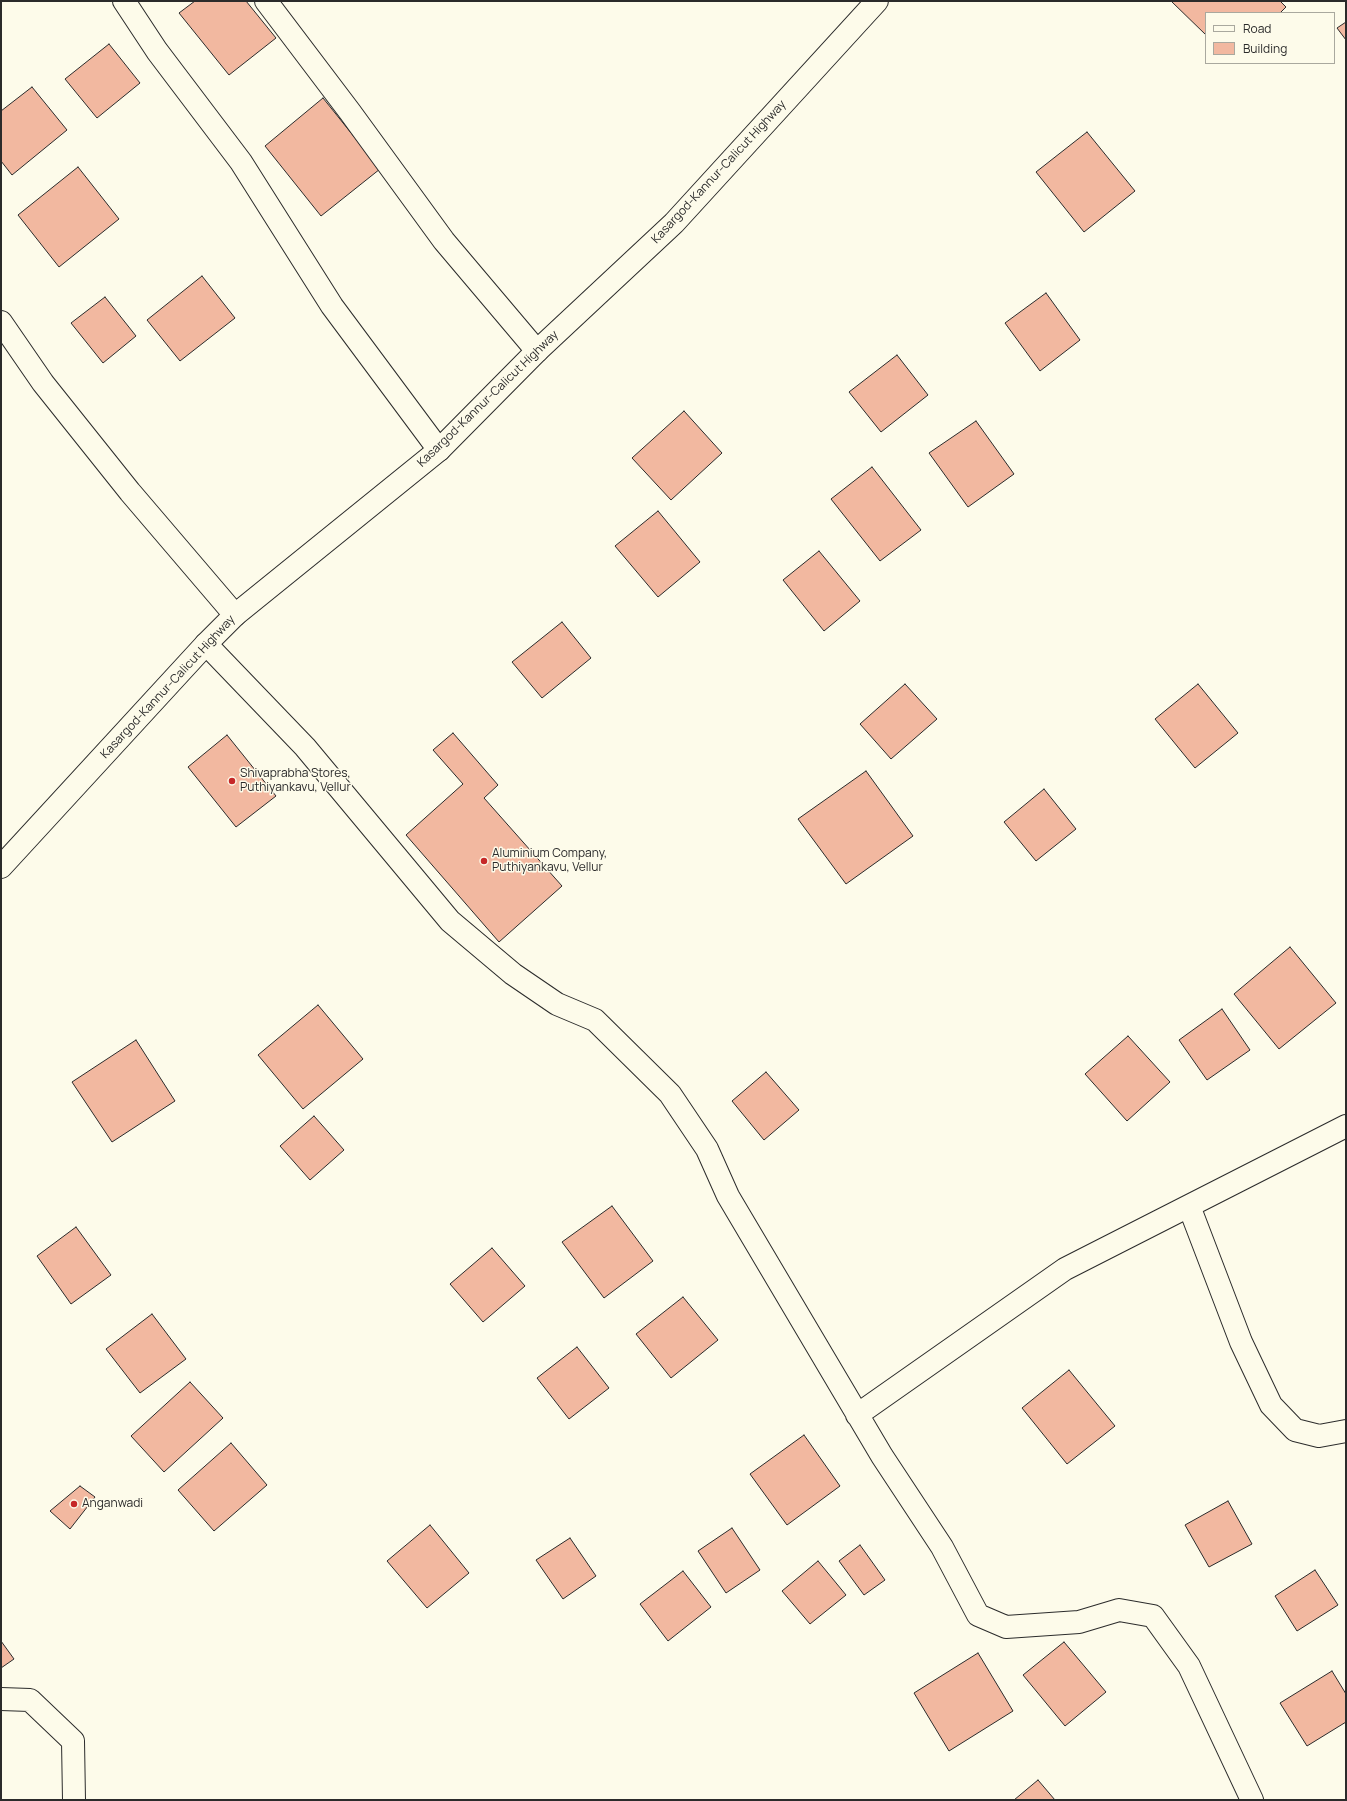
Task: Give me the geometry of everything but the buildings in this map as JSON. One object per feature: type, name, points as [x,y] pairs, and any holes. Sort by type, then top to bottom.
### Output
[{"type":"main road","points":[[124,1],[157,51],[242,162],[332,306],[439,450]]},
{"type":"main road","points":[[266,1],[350,112],[444,241],[537,351]]},
{"type":"main road","name":"Kasargod-Kannur-Calicut Highway","points":[[1,867],[206,644],[235,615],[439,450],[537,351],[674,223],[877,1]]},
{"type":"main road","points":[[1,322],[43,383],[130,492],[235,615]]},
{"type":"main road","points":[[206,644],[305,747],[450,921],[513,974],[557,1004],[595,1020],[670,1094],[707,1149],[728,1196],[857,1415],[942,1547],[978,1615],[1006,1627],[1079,1622],[1119,1610],[1153,1616],[1189,1666],[1252,1800]]},
{"type":"main road","points":[[857,1415],[1065,1269],[1346,1126]]},
{"type":"main road","points":[[1189,1206],[1242,1342],[1271,1405],[1295,1430],[1319,1436],[1346,1431]]},
{"type":"main road","points":[[1,1699],[30,1700],[73,1741],[74,1800]]},
{"type":"place","name":"Shivaprabha Stores, Puthiyankavu, Vellur","points":[[232,781]]},
{"type":"place","name":"Aluminium Company, Puthiyankavu, Vellur","points":[[484,861]]},
{"type":"place","name":"Anganwadi","points":[[74,1504]]}]
